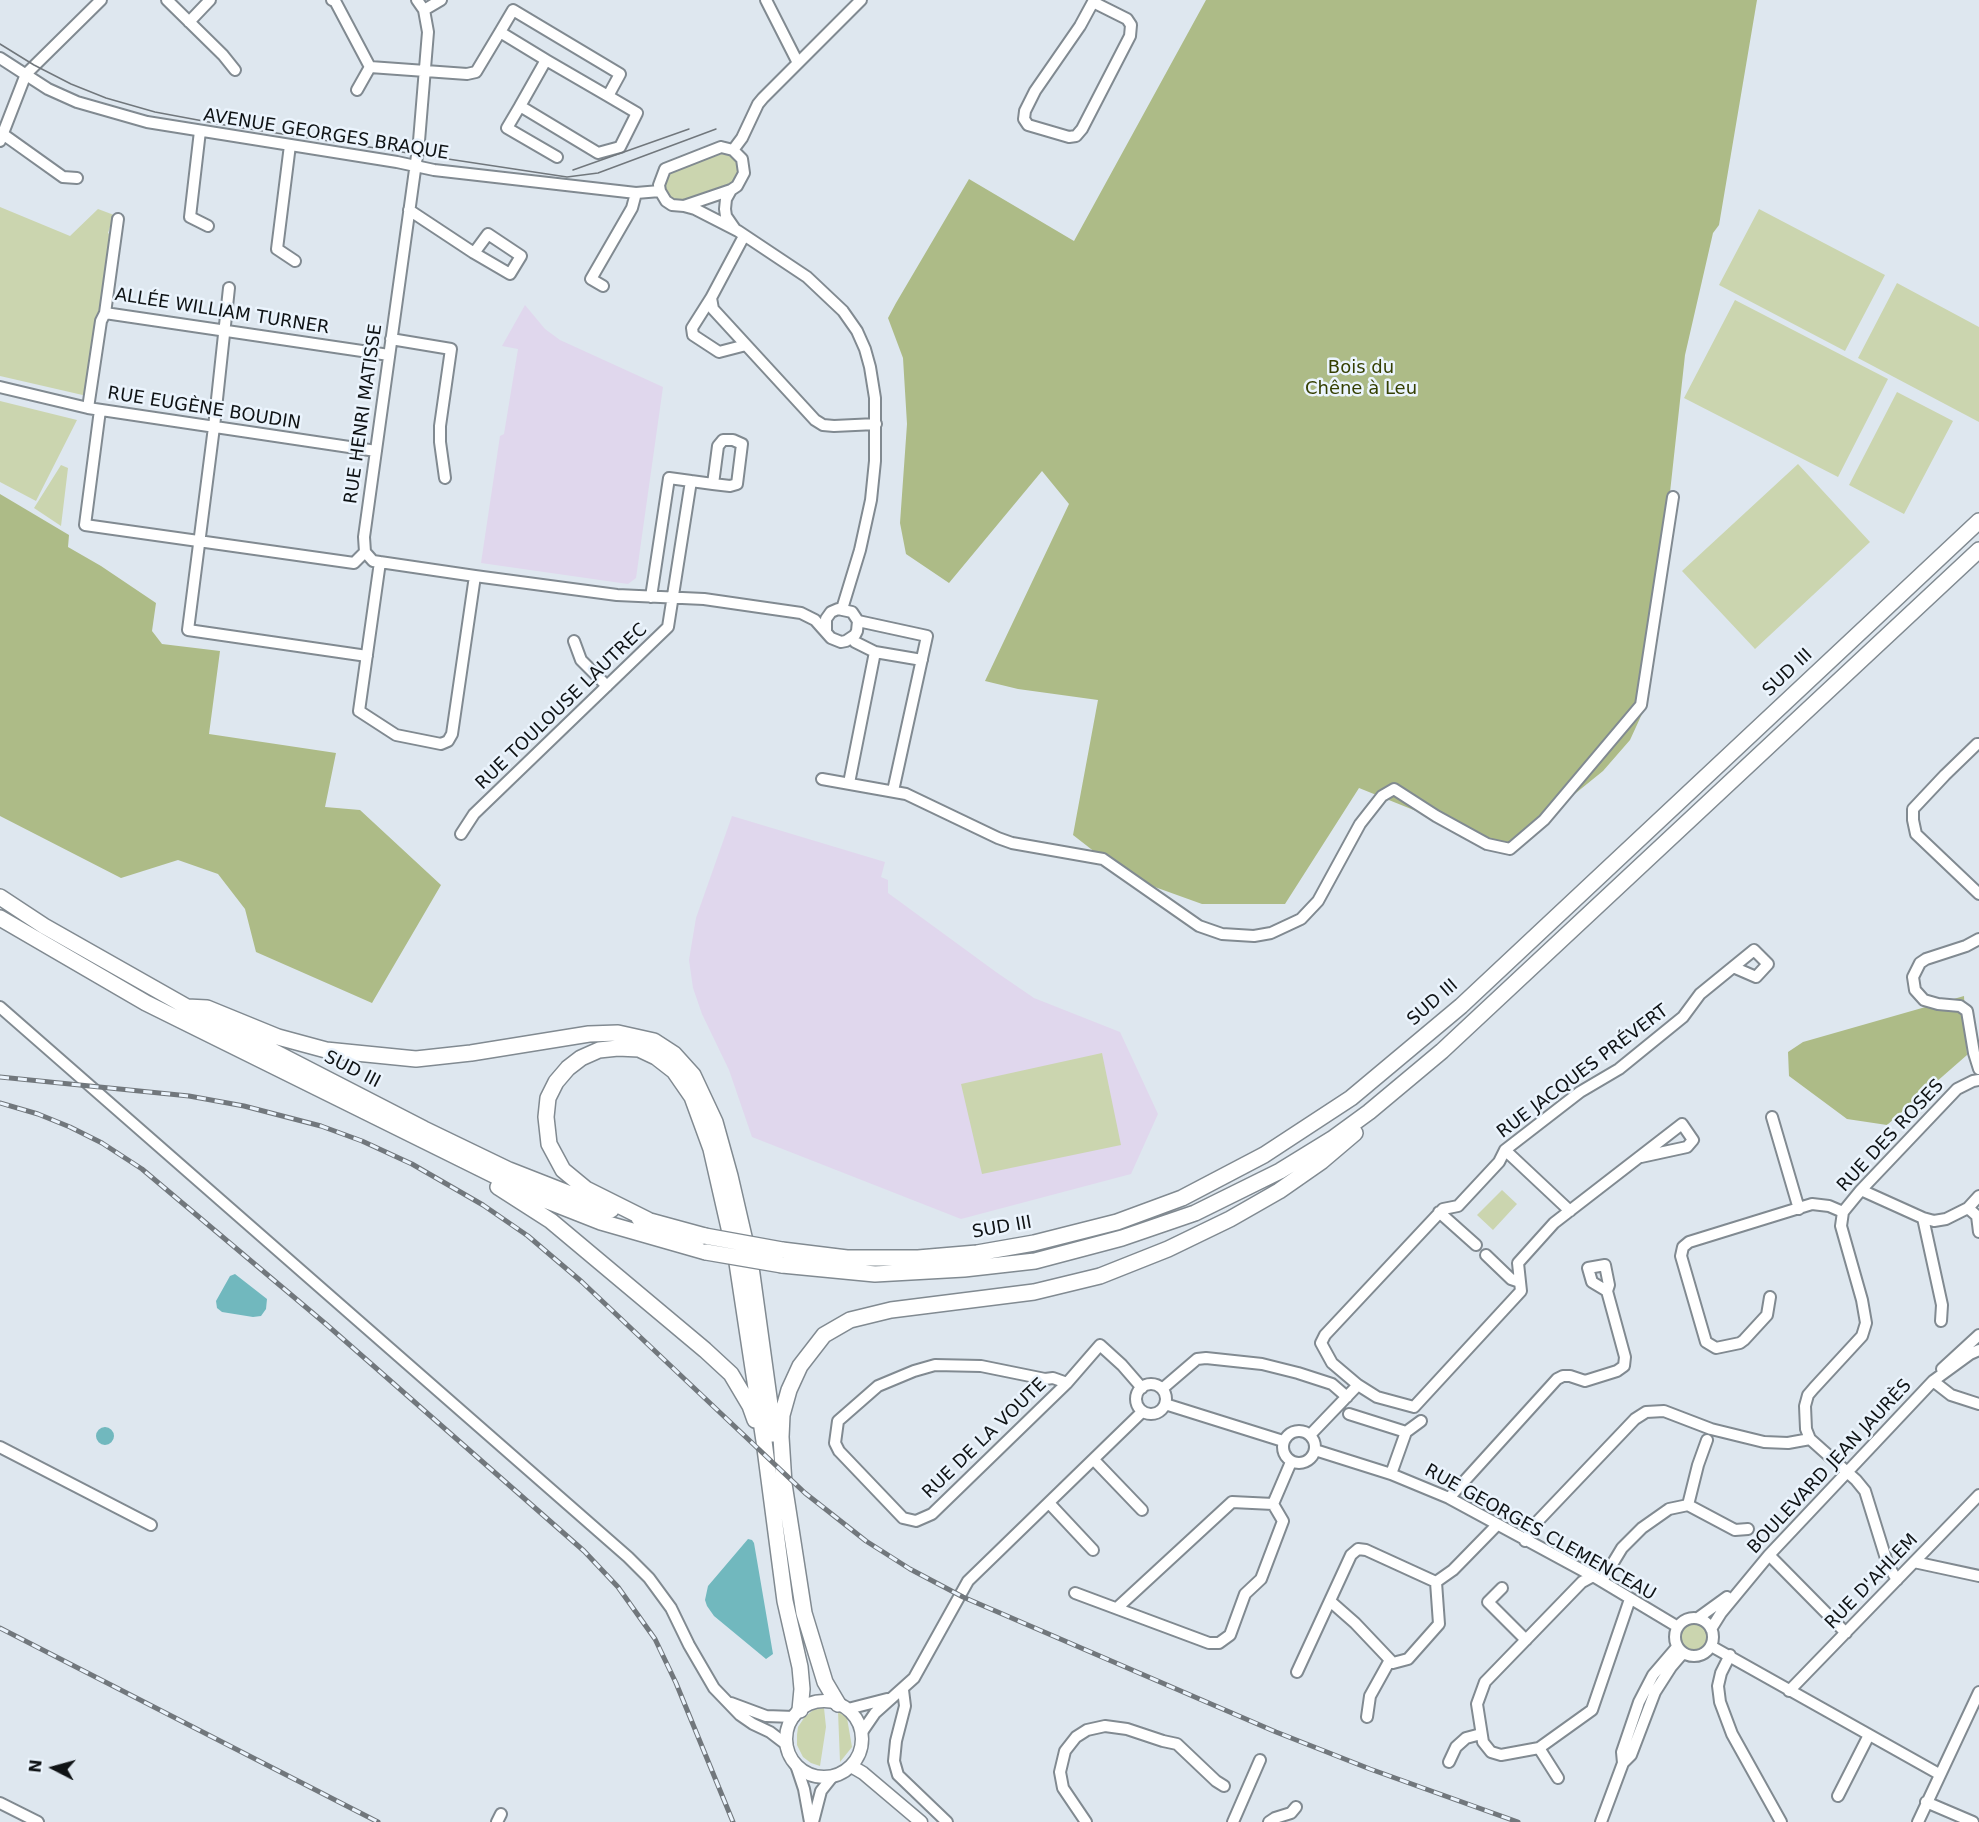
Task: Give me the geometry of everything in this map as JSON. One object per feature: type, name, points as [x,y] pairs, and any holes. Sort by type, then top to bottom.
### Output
[{"type":"highway","name":"SUD III","points":[[0,918],[146,1003],[540,1198],[601,1222],[706,1252],[782,1258],[918,1258],[977,1253],[1034,1243],[1117,1221],[1182,1198],[1264,1155],[1351,1098],[1461,1006],[1979,520]]},
{"type":"highway","name":"SUD III","points":[[0,897],[44,926],[187,1007],[424,1129],[509,1170],[599,1206],[782,1258],[875,1274],[964,1269],[1035,1261],[1122,1238],[1195,1213],[1281,1171],[1332,1139],[1369,1112],[1442,1051],[1979,550]]},
{"type":"highway","points":[[187,1007],[207,1008],[278,1037],[326,1050],[416,1059],[471,1053],[589,1034],[618,1033],[654,1041],[674,1054],[693,1075],[715,1122],[732,1186],[751,1267],[776,1455],[784,1484]]},
{"type":"highway","points":[[648,1220],[586,1189],[563,1170],[549,1144],[546,1117],[549,1098],[556,1082],[567,1068],[581,1058],[599,1050],[639,1049],[656,1057],[674,1071],[692,1097],[711,1149],[731,1232],[785,1601],[800,1667],[802,1689],[797,1713]]},
{"type":"highway","points":[[843,1706],[825,1682],[804,1613],[784,1484],[781,1437],[782,1415],[789,1390],[800,1366],[824,1335],[850,1320],[891,1310],[1034,1292],[1100,1276],[1168,1249],[1230,1220],[1279,1191],[1322,1161],[1380,1113],[1442,1051]]},
{"type":"highway","points":[[476,1167],[488,1181],[551,1221],[731,1374],[750,1406],[767,1469]]},
{"type":"main road","points":[[827,1701],[843,1706],[859,1724],[862,1732],[861,1750],[851,1766],[833,1776],[813,1776],[796,1765],[790,1755],[787,1733],[797,1713],[817,1702],[827,1701]]},
{"type":"main road","points":[[851,1766],[863,1773],[921,1822]]},
{"type":"street","points":[[77,178],[63,177],[1,136],[26,74],[101,0]]},
{"type":"street","points":[[167,0],[223,55],[235,70]]},
{"type":"street","points":[[189,22],[210,0]]},
{"type":"street","points":[[332,0],[335,1],[370,67]]},
{"type":"street","points":[[417,0],[424,10],[441,0]]},
{"type":"street","points":[[766,0],[798,63]]},
{"type":"street","points":[[733,150],[742,138],[758,104],[861,0]]},
{"type":"street","points":[[1094,1],[1127,19],[1131,25],[1130,36],[1082,129],[1076,136],[1069,137],[1028,124],[1024,119],[1025,111],[1035,91],[1080,26],[1094,1]]},
{"type":"street","name":"RUE HENRI MATISSE","points":[[365,552],[364,537],[415,166],[428,32],[424,10]]},
{"type":"street","points":[[370,67],[467,74],[476,72],[513,10],[620,74],[608,96]]},
{"type":"street","points":[[500,32],[637,113],[620,147],[598,153],[520,106]]},
{"type":"street","name":"AVENUE GEORGES BRAQUE","points":[[0,58],[48,89],[90,108],[147,122],[434,170],[636,193],[660,191]]},
{"type":"street","points":[[546,60],[507,128],[557,157]]},
{"type":"street","points":[[357,90],[370,67]]},
{"type":"street","points":[[200,131],[190,217],[207,226]]},
{"type":"street","points":[[290,145],[277,249],[295,261]]},
{"type":"street","points":[[741,234],[726,216],[725,209],[726,199],[741,179],[744,166],[740,156],[733,150],[714,148],[669,166],[660,177],[660,191],[666,201],[672,205],[695,209],[741,234],[807,277],[843,311],[857,332],[870,367],[876,424],[871,500],[860,550],[837,610],[825,622],[826,631],[836,641],[846,641],[852,638],[857,631],[858,621],[852,612],[837,610]]},
{"type":"street","points":[[684,206],[731,190]]},
{"type":"street","points":[[603,286],[591,279],[632,208],[636,193]]},
{"type":"street","points":[[409,210],[474,253]]},
{"type":"street","name":"ALLÉE WILLIAM TURNER","points":[[118,219],[105,313],[389,355]]},
{"type":"street","points":[[741,234],[711,298],[692,328],[693,335],[719,352],[746,345]]},
{"type":"street","points":[[229,288],[188,630],[367,656]]},
{"type":"street","points":[[711,298],[713,309],[815,420],[823,425],[876,424]]},
{"type":"street","name":"RUE EUGÈNE BOUDIN","points":[[105,313],[101,321],[88,408],[376,452]]},
{"type":"street","points":[[391,339],[451,349],[440,426],[445,478]]},
{"type":"street","points":[[0,387],[88,408]]},
{"type":"street","points":[[100,410],[85,525],[354,563],[365,552],[373,561],[380,562],[475,576],[453,734],[448,741],[441,744],[396,735],[359,711],[380,562]]},
{"type":"street","name":"RUE TOULOUSE LAUTREC","points":[[651,597],[669,478],[713,484]]},
{"type":"street","name":"RUE TOULOUSE LAUTREC","points":[[461,834],[474,814],[668,627],[690,481]]},
{"type":"street","points":[[822,779],[906,794],[1012,843],[1103,859],[1199,926],[1222,934],[1254,936],[1271,933],[1301,919],[1318,901],[1360,824],[1382,796],[1394,789],[1436,816],[1487,844],[1510,849],[1544,820],[1641,705],[1673,497]]},
{"type":"street","name":"RUE TOULOUSE LAUTREC","points":[[475,576],[617,595],[704,599],[801,613],[837,610]]},
{"type":"street","name":"RUE TOULOUSE LAUTREC","points":[[801,613],[815,620],[826,631]]},
{"type":"street","points":[[858,621],[927,636],[893,791]]},
{"type":"street","points":[[852,638],[855,642],[875,652],[922,660]]},
{"type":"street","points":[[574,641],[581,660],[608,686]]},
{"type":"street","points":[[849,783],[875,652]]},
{"type":"street","points":[[1978,743],[1913,809],[1912,820],[1916,834],[1979,894]]},
{"type":"street","points":[[1979,939],[1926,959],[1920,963],[1913,977],[1915,990],[1924,1000],[1960,1006],[1967,1011],[1979,1069]]},
{"type":"street","name":"RUE JACQUES PRÉVERT","points":[[1358,1385],[1332,1363],[1321,1343],[1325,1335],[1439,1212],[1458,1206],[1499,1162],[1505,1150],[1580,1092],[1619,1069],[1683,1017],[1700,994],[1733,967]]},
{"type":"street","points":[[0,1007],[628,1557],[649,1578],[671,1608],[689,1645],[714,1688],[725,1701],[740,1715],[787,1744]]},
{"type":"street","name":"RUE DES ROSES","points":[[1810,1439],[1804,1417],[1808,1395],[1862,1336],[1866,1323],[1862,1300],[1841,1226],[1843,1212],[1957,1089],[1979,1080]]},
{"type":"street","points":[[1772,1117],[1799,1209]]},
{"type":"street","points":[[1505,1150],[1570,1211]]},
{"type":"street","points":[[1310,1435],[1358,1385],[1377,1397],[1414,1407],[1521,1292],[1518,1263],[1554,1223],[1641,1157]]},
{"type":"street","points":[[1861,1190],[1934,1221],[1975,1214]]},
{"type":"street","points":[[1979,1196],[1975,1214],[1979,1232]]},
{"type":"street","points":[[1770,1298],[1767,1315],[1744,1340],[1716,1348],[1706,1342],[1681,1256],[1683,1247],[1689,1242],[1812,1204],[1829,1206],[1843,1212]]},
{"type":"street","points":[[1439,1212],[1476,1245]]},
{"type":"street","points":[[1923,1218],[1942,1305],[1941,1321]]},
{"type":"street","points":[[1486,1255],[1510,1280],[1520,1282]]},
{"type":"street","points":[[1449,1498],[1557,1379],[1570,1376],[1585,1381],[1617,1371],[1624,1366],[1625,1357],[1607,1291]]},
{"type":"street","name":"BOULEVARD JEAN JAURÈS","points":[[1712,1629],[1721,1613],[1748,1579],[1935,1379],[1949,1361],[1979,1335]]},
{"type":"street","name":"RUE DE LA VOUTE","points":[[1067,1383],[1053,1378],[1045,1379],[981,1366],[935,1365],[878,1386],[838,1420],[835,1443],[903,1518],[916,1521],[932,1514],[1067,1383],[1100,1345],[1142,1388]]},
{"type":"street","name":"BOULEVARD JEAN JAURÈS","points":[[1935,1379],[1979,1350]]},
{"type":"street","points":[[1162,1389],[1197,1359],[1206,1358],[1262,1364],[1298,1373],[1332,1384],[1347,1396]]},
{"type":"street","points":[[1935,1379],[1951,1395],[1979,1404]]},
{"type":"street","points":[[1151,1384],[1162,1389],[1166,1404],[1152,1415],[1142,1412],[1136,1400],[1142,1388],[1151,1384]]},
{"type":"street","points":[[1166,1404],[1284,1441]]},
{"type":"street","points":[[1526,1541],[1535,1524],[1635,1419],[1646,1412],[1657,1410],[1711,1429],[1764,1442],[1788,1443],[1810,1439],[1865,1491],[1888,1565],[1897,1580]]},
{"type":"street","points":[[862,1732],[875,1713],[890,1698],[903,1690],[922,1667],[968,1581],[1142,1412]]},
{"type":"street","points":[[1349,1414],[1406,1432]]},
{"type":"street","points":[[1391,1474],[1406,1432],[1421,1421]]},
{"type":"street","points":[[1300,1431],[1310,1435],[1315,1442],[1315,1450],[1309,1461],[1291,1462],[1283,1452],[1284,1441],[1294,1432],[1300,1431]]},
{"type":"street","points":[[1689,1505],[1698,1465],[1707,1440]]},
{"type":"street","points":[[0,1447],[151,1525]]},
{"type":"street","name":"RUE GEORGES CLEMENCEAU","points":[[1315,1450],[1391,1474],[1449,1498],[1597,1579],[1678,1627]]},
{"type":"street","points":[[1094,1461],[1142,1510]]},
{"type":"street","points":[[1273,1503],[1291,1462]]},
{"type":"street","name":"RUE D'AHLEM","points":[[1789,1691],[1979,1495]]},
{"type":"street","points":[[1117,1608],[1232,1502],[1273,1503]]},
{"type":"street","points":[[1049,1503],[1093,1550]]},
{"type":"street","points":[[1075,1593],[1209,1643],[1219,1643],[1230,1635],[1245,1594],[1261,1579],[1283,1521],[1273,1503]]},
{"type":"street","points":[[1630,1599],[1592,1710],[1539,1748],[1502,1755],[1491,1752],[1483,1742],[1477,1704],[1485,1682],[1582,1582],[1597,1579],[1642,1528],[1669,1509],[1689,1505],[1736,1530],[1748,1529]]},
{"type":"street","points":[[1436,1582],[1453,1570],[1497,1525]]},
{"type":"street","points":[[1297,1672],[1351,1555],[1358,1549],[1366,1550],[1436,1582]]},
{"type":"street","points":[[1769,1556],[1846,1633]]},
{"type":"street","points":[[1914,1562],[1979,1576]]},
{"type":"street","name":"BOULEVARD JEAN JAURÈS","points":[[1698,1618],[1715,1608],[1748,1579]]},
{"type":"street","points":[[1330,1601],[1355,1623],[1393,1663],[1408,1659],[1439,1624],[1436,1582]]},
{"type":"street","points":[[1502,1588],[1488,1602],[1526,1640]]},
{"type":"street","points":[[1698,1618],[1712,1629],[1713,1638],[1706,1652],[1699,1656],[1691,1656],[1680,1650],[1675,1640],[1678,1627],[1687,1619],[1698,1618]]},
{"type":"street","points":[[1711,1646],[1939,1774]]},
{"type":"street","points":[[1601,1822],[1623,1763],[1631,1755],[1655,1692],[1680,1650]]},
{"type":"street","points":[[1730,1655],[1721,1673],[1718,1686],[1720,1702],[1732,1734],[1781,1822]]},
{"type":"street","points":[[1366,1717],[1370,1696],[1390,1660]]},
{"type":"street","points":[[903,1690],[905,1706],[896,1741],[894,1761],[898,1775],[947,1822]]},
{"type":"street","points":[[1918,1822],[1979,1692]]},
{"type":"street","points":[[843,1706],[890,1698]]},
{"type":"street","points":[[725,1701],[766,1716],[797,1713]]},
{"type":"street","points":[[1086,1822],[1063,1788],[1060,1772],[1065,1751],[1076,1737],[1087,1730],[1105,1726],[1127,1729],[1163,1742],[1177,1744],[1224,1786]]},
{"type":"street","points":[[1449,1762],[1456,1747],[1466,1738],[1481,1734]]},
{"type":"street","points":[[1838,1796],[1869,1735]]},
{"type":"street","points":[[1539,1748],[1558,1778]]},
{"type":"street","points":[[1233,1822],[1260,1760]]},
{"type":"street","points":[[796,1765],[812,1822]]},
{"type":"street","points":[[812,1822],[821,1791],[833,1776]]},
{"type":"street","points":[[1926,1802],[1973,1822]]},
{"type":"street","points":[[0,1803],[38,1822]]},
{"type":"street","points":[[1269,1822],[1291,1813],[1296,1807]]},
{"type":"shaded area","points":[[525,305],[545,329],[560,340],[663,387],[636,578],[628,584],[481,563],[500,436],[504,434],[518,349],[502,346]]},
{"type":"shaded area","points":[[732,816],[885,862],[881,877],[888,880],[888,893],[996,972],[1034,998],[1120,1032],[1158,1114],[1131,1174],[961,1219],[752,1137],[729,1070],[702,1014],[693,988],[689,960],[696,918]]},
{"type":"green space","name":"Bois du Chêne à Leu","points":[[1206,0],[1757,0],[1719,225],[1713,233],[1685,355],[1647,703],[1630,740],[1603,771],[1508,848],[1359,788],[1285,904],[1202,904],[1127,877],[1073,835],[1098,700],[1018,689],[985,681],[1069,504],[1042,471],[949,583],[906,554],[900,523],[907,424],[903,358],[888,318],[896,303],[969,179],[1074,241]]},
{"type":"green space","points":[[722,154],[731,156],[738,163],[738,173],[734,182],[682,200],[673,199],[668,194],[665,187],[671,171]]},
{"type":"green space","points":[[0,207],[70,236],[98,209],[114,215],[108,233],[112,236],[87,396],[0,376]]},
{"type":"green space","points":[[1759,209],[1885,275],[1845,351],[1719,285]]},
{"type":"green space","points":[[1897,283],[1979,327],[1979,422],[1858,358]]},
{"type":"green space","points":[[1735,300],[1888,379],[1838,477],[1684,398]]},
{"type":"green space","points":[[1897,392],[1953,421],[1904,514],[1849,485]]},
{"type":"green space","points":[[0,401],[77,420],[36,501],[0,482]]},
{"type":"green space","points":[[1798,464],[1870,542],[1755,649],[1682,571]]},
{"type":"green space","points":[[61,465],[68,468],[61,526],[34,508]]},
{"type":"green space","points":[[0,494],[69,535],[68,547],[156,603],[152,631],[162,644],[220,651],[209,734],[336,753],[325,807],[360,810],[441,885],[372,1003],[256,952],[245,909],[218,874],[178,860],[121,878],[0,816]]},
{"type":"green space","points":[[1964,996],[1967,1055],[1887,1125],[1847,1119],[1789,1076],[1788,1052],[1803,1042]]},
{"type":"green space","points":[[1102,1053],[1121,1145],[982,1174],[961,1084]]},
{"type":"green space","points":[[1502,1190],[1517,1204],[1493,1230],[1477,1215]]},
{"type":"green space","points":[[1694,1624],[1703,1628],[1707,1637],[1703,1646],[1694,1650],[1685,1646],[1681,1637],[1685,1628]]},
{"type":"green space","points":[[824,1708],[826,1727],[820,1766],[803,1757],[797,1745],[797,1735],[798,1727],[804,1718],[813,1710]]},
{"type":"green space","points":[[838,1711],[847,1718],[852,1747],[840,1762]]},
{"type":"water","points":[[235,1274],[267,1299],[266,1309],[261,1316],[253,1317],[222,1312],[217,1308],[216,1301],[230,1276]]},
{"type":"water","points":[[105,1427],[111,1430],[114,1436],[111,1442],[105,1445],[99,1442],[96,1436],[99,1430]]},
{"type":"water","points":[[748,1539],[754,1543],[773,1654],[766,1659],[714,1616],[705,1600],[708,1586]]},
{"type":"tram line","points":[[0,44],[71,84],[106,98],[155,112],[230,126],[567,177],[598,173],[716,129]]},
{"type":"tram line","points":[[573,170],[689,129]]},
{"type":"railway","points":[[0,1077],[189,1096],[244,1106],[321,1126],[362,1141],[412,1164],[483,1205],[528,1236],[582,1282],[805,1493],[866,1541],[910,1569],[963,1597],[1276,1732],[1370,1769],[1518,1822]]},
{"type":"railway","points":[[0,1103],[38,1114],[70,1127],[102,1143],[142,1169],[327,1325],[584,1551],[618,1587],[655,1639],[676,1683],[733,1822]]},
{"type":"railway","points":[[0,1628],[378,1822]]}]
